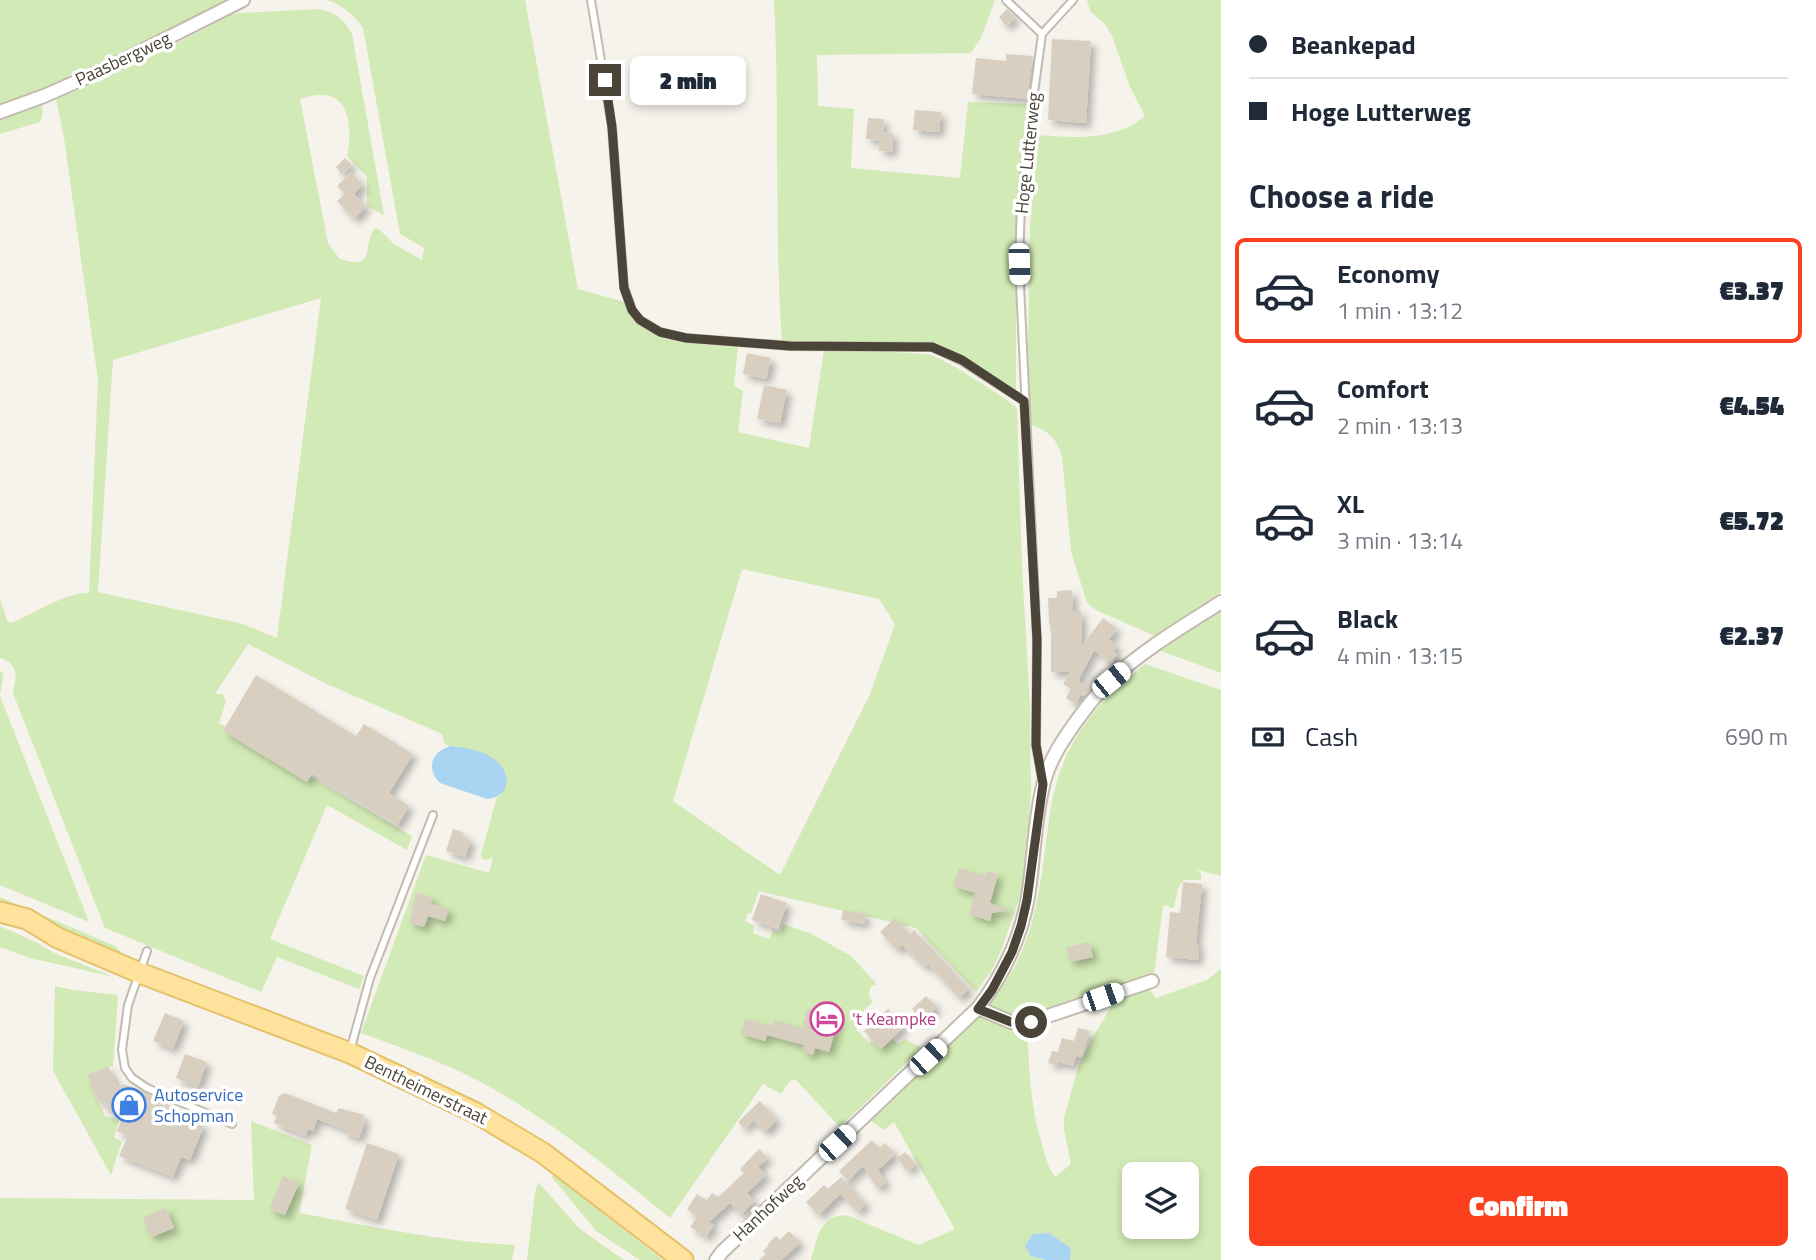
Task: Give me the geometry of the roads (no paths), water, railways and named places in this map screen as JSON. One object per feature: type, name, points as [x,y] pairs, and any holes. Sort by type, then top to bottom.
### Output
[{"type":"main road","name":"Bentheimerstraat","points":[[0,912],[27,919],[136,981]]},
{"type":"main road","name":"Bentheimerstraat","points":[[0,922],[30,935],[60,953],[350,1053],[476,1113],[536,1149],[683,1260]]},
{"type":"street","name":"Paasbergweg","points":[[0,112],[110,67],[243,0]]},
{"type":"street","name":"Hanhofweg","points":[[716,1260],[978,1009],[992,990],[1012,952],[1021,926],[1029,889],[1043,784],[1058,747],[1111,680],[1142,655],[1221,602]]},
{"type":"street","points":[[978,1009],[1011,1022],[1031,1022],[1152,981]]},
{"type":"lane","points":[[591,0],[612,127],[624,288],[632,310],[640,320],[660,332],[686,338],[790,346],[932,347],[962,360],[1024,401]]},
{"type":"lane","points":[[1006,0],[1042,34],[1073,0]]},
{"type":"lane","name":"Hoge Lutterweg","points":[[1042,34],[1021,204],[1019,264],[1037,640],[1036,745],[1043,784]]},
{"type":"lane","points":[[350,1053],[370,978],[433,815]]},
{"type":"lane","points":[[147,951],[124,1026],[122,1050],[125,1068],[132,1079],[146,1088],[232,1124]]},
{"type":"water","points":[[451,746],[485,753],[500,764],[507,783],[501,794],[487,799],[440,783],[433,772],[433,761],[439,752]]},
{"type":"water","points":[[1049,1233],[1071,1248],[1070,1260],[1046,1260],[1031,1256],[1025,1246],[1033,1234]]},
{"type":"place","name":"'t Keampke","points":[[827,1019]]},
{"type":"place","name":"Autoservice Schopman","points":[[129,1105]]}]
